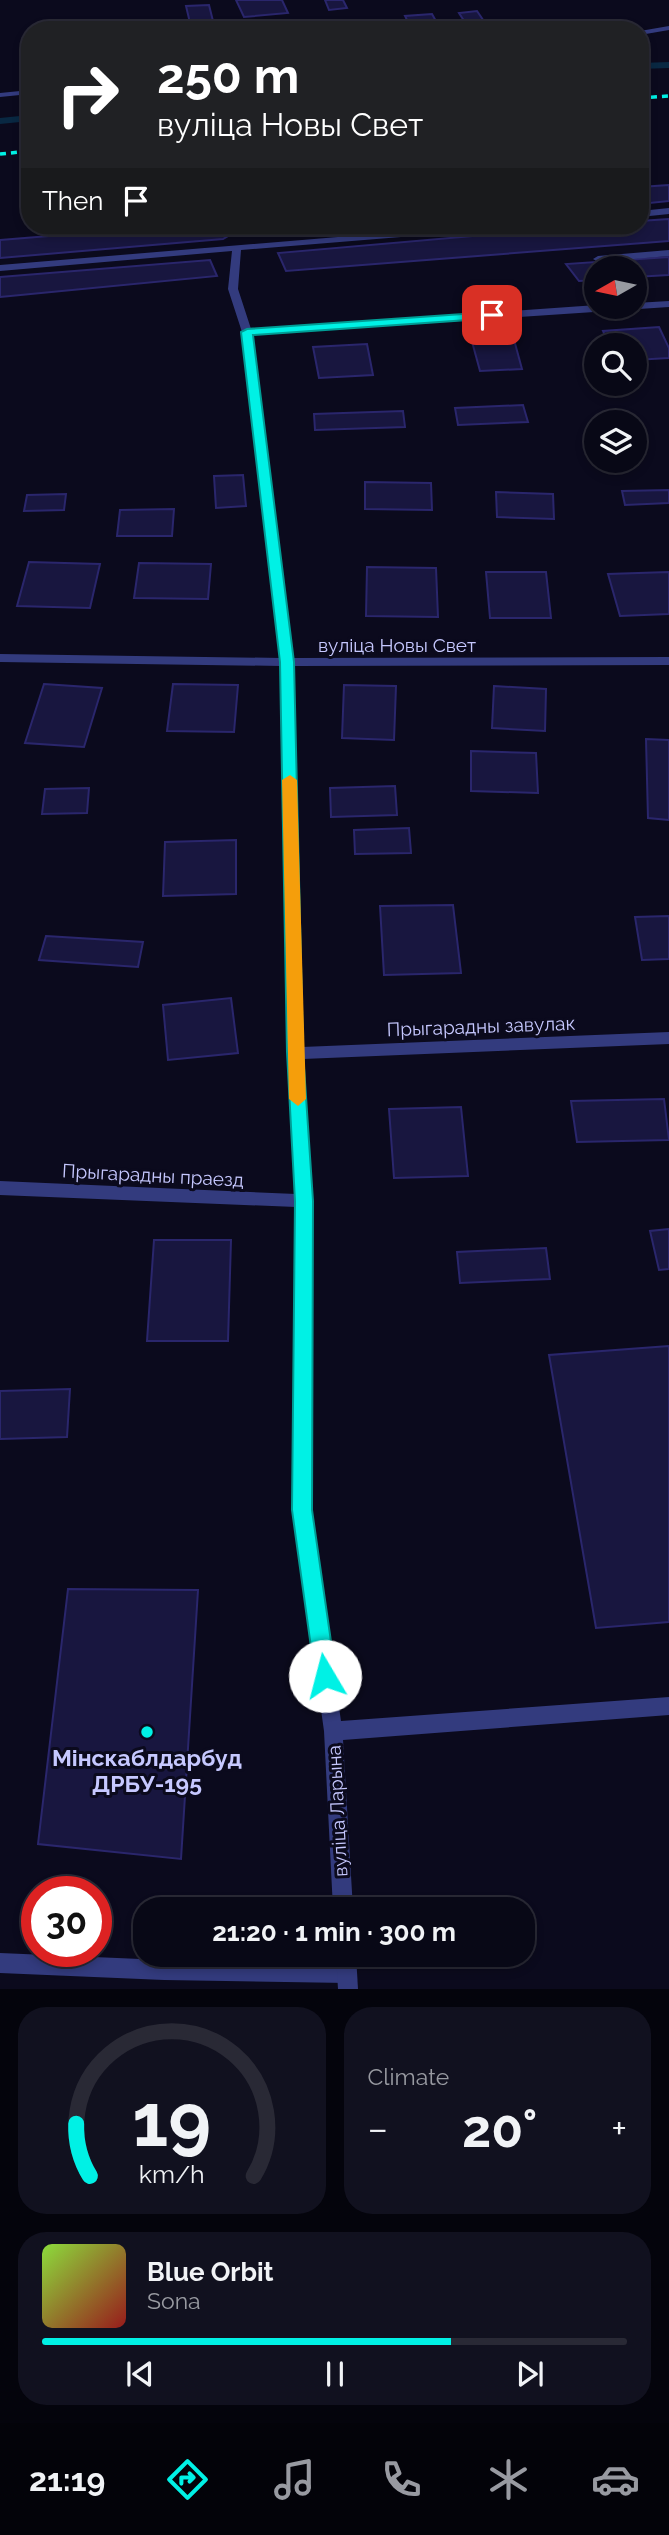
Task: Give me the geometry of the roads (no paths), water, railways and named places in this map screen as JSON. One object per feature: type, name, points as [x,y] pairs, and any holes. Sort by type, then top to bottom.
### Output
[{"type":"street","points":[[649,31],[669,28]]},
{"type":"street","points":[[0,95],[21,93]]},
{"type":"street","points":[[649,213],[669,211]]},
{"type":"street","points":[[0,268],[392,235]]},
{"type":"street","name":"вуліца Ларына","points":[[237,248],[233,289],[247,332],[287,662],[295,1052],[304,1201],[302,1510],[333,1731],[342,1897]]},
{"type":"street","points":[[634,256],[669,253]]},
{"type":"street","points":[[648,305],[669,304]]},
{"type":"street","points":[[247,332],[584,309]]},
{"type":"street","name":"вуліца Новы Свет","points":[[0,658],[287,662],[669,661]]},
{"type":"street","name":"Прыгарадны завулак","points":[[295,1052],[669,1038]]},
{"type":"street","name":"Прыгарадны праезд","points":[[0,1188],[304,1201]]},
{"type":"street","points":[[333,1731],[669,1706]]},
{"type":"street","points":[[0,1963],[164,1970],[347,1972]]},
{"type":"waterway","points":[[649,66],[669,65]]},
{"type":"waterway","points":[[0,121],[21,119]]},
{"type":"railway","points":[[649,97],[669,96]]},
{"type":"railway","points":[[0,154],[21,152]]},
{"type":"place","name":"Мінскаблдарбуд ДРБУ-195","points":[[147,1732]]}]
